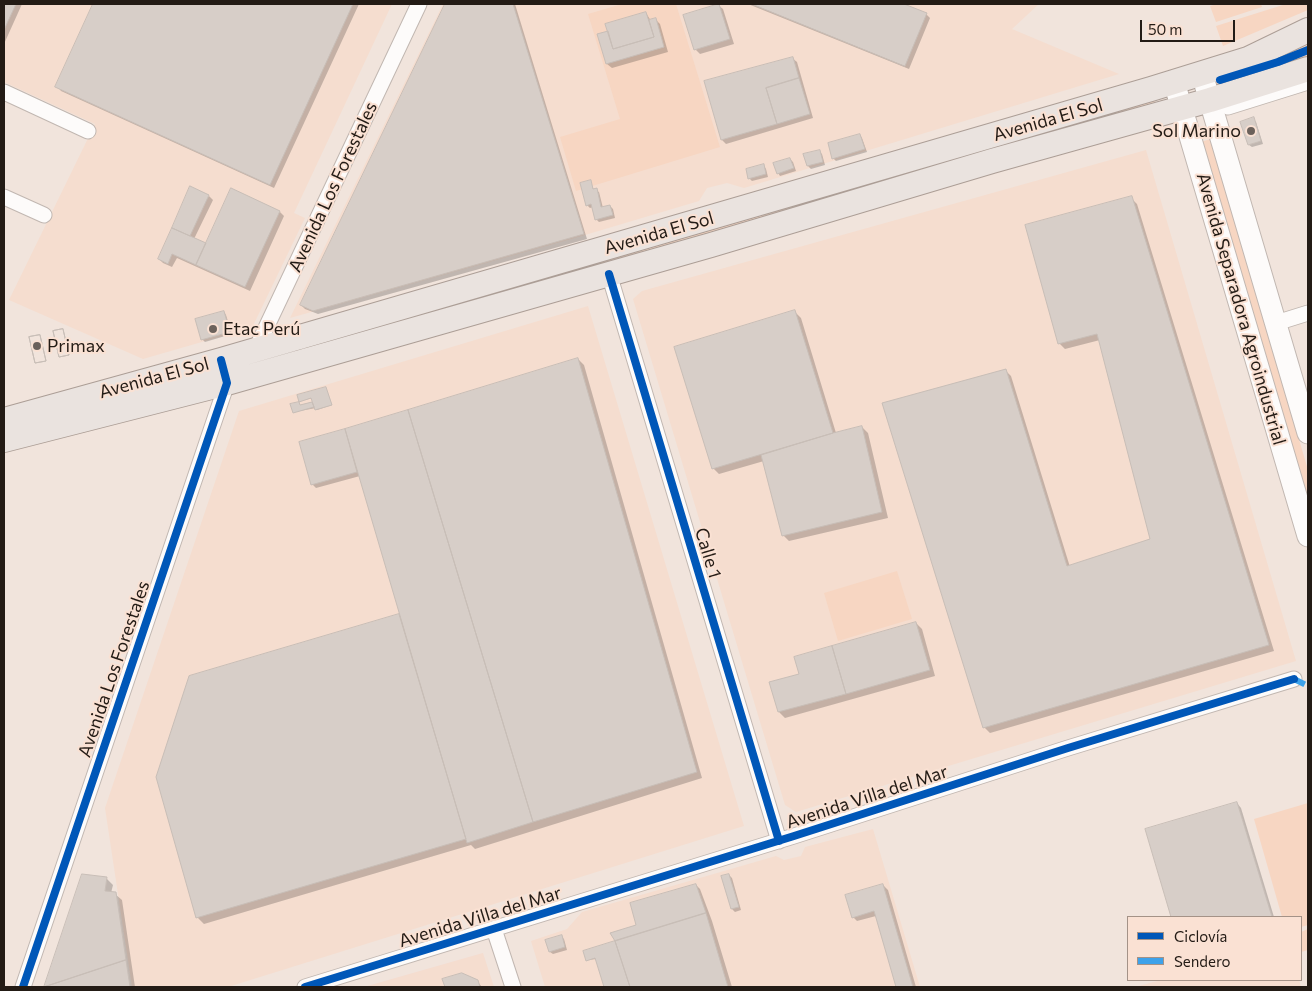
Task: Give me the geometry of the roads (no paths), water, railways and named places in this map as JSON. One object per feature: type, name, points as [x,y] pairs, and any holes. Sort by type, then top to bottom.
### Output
[{"type":"main road","name":"Avenida El Sol","points":[[4,420],[221,360],[1202,74],[1248,59],[1308,30]]},
{"type":"main road","name":"Avenida El Sol","points":[[4,440],[227,383],[609,274],[992,161],[1210,100],[1308,69]]},
{"type":"street","name":"Avenida Los Forestales","points":[[23,987],[227,383],[256,349],[419,4]]},
{"type":"street","name":"Avenida Separadora Agroindustrial","points":[[1202,74],[1308,433]]},
{"type":"street","name":"Avenida Separadora Agroindustrial","points":[[1174,82],[1308,536]]},
{"type":"street","name":"Avenida El Sol","points":[[1210,100],[1228,107],[1308,82]]},
{"type":"street","points":[[4,92],[88,131]]},
{"type":"street","points":[[4,197],[44,215]]},
{"type":"street","name":"Calle 1","points":[[609,274],[779,841]]},
{"type":"street","points":[[1276,323],[1308,313]]},
{"type":"street","points":[[256,349],[264,372]]},
{"type":"street","points":[[221,360],[227,383]]},
{"type":"street","name":"Avenida Villa del Mar","points":[[305,987],[779,841],[1078,745],[1294,679]]},
{"type":"street","points":[[494,929],[513,987]]},
{"type":"place","name":"Sol Marino","points":[[1251,131]]},
{"type":"place","name":"Etac Perú","points":[[213,329]]},
{"type":"place","name":"Primax","points":[[37,346]]}]
